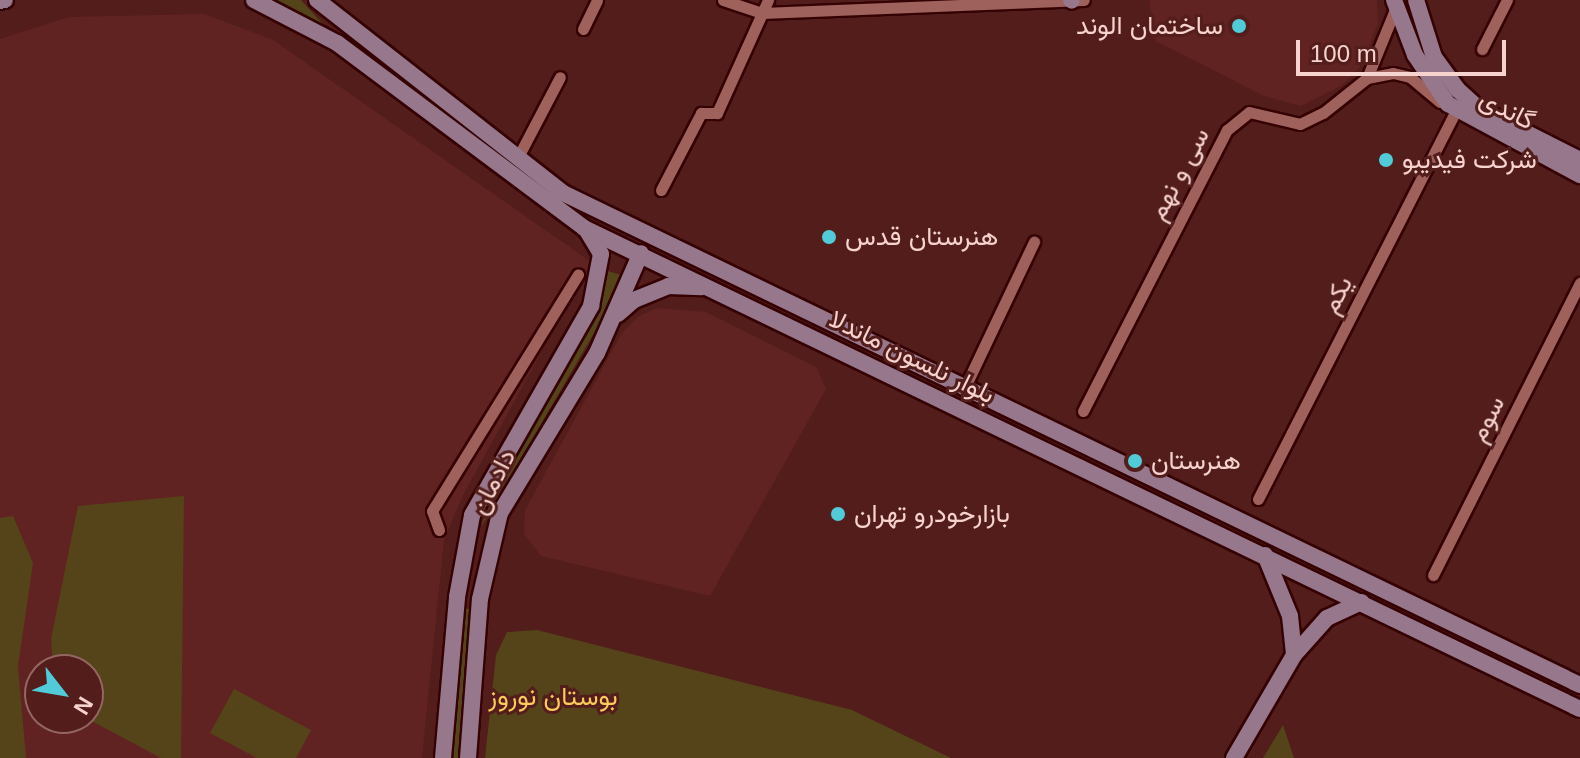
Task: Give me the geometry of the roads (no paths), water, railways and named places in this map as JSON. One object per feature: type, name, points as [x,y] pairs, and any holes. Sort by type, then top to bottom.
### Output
[{"type":"main road","name":"بلوار نلسون ماندلا","points":[[254,0],[325,36],[367,64],[584,228],[721,291],[1580,709]]},
{"type":"main road","name":"بلوار نلسون ماندلا","points":[[317,0],[563,193],[1580,685]]},
{"type":"main road","points":[[1416,0],[1434,57],[1456,104]]},
{"type":"main road","points":[[1395,4],[1421,67],[1456,104]]},
{"type":"main road","points":[[325,36],[338,32],[339,17]]},
{"type":"main road","points":[[367,64],[364,50],[379,47]]},
{"type":"main road","name":"گاندی","points":[[1456,104],[1580,160]]},
{"type":"main road","name":"گاندی","points":[[1456,104],[1580,175]]},
{"type":"main road","points":[[563,193],[641,253]]},
{"type":"main road","name":"دادمان","points":[[443,758],[463,563],[478,499],[595,294],[601,254],[584,228]]},
{"type":"main road","name":"دادمان","points":[[468,758],[486,569],[504,502],[617,315],[641,253]]},
{"type":"main road","points":[[617,315],[634,300],[668,286],[721,291]]},
{"type":"main road","points":[[1265,555],[1290,616],[1294,655]]},
{"type":"main road","points":[[463,563],[486,569]]},
{"type":"main road","points":[[1234,758],[1294,655],[1327,618],[1361,602]]},
{"type":"street","points":[[583,29],[597,0]]},
{"type":"street","points":[[723,0],[762,13],[1084,0]]},
{"type":"street","points":[[661,190],[701,113],[717,113],[768,0]]},
{"type":"street","points":[[1482,49],[1507,0]]},
{"type":"street","points":[[1367,78],[1395,4]]},
{"type":"street","points":[[1367,78],[1393,73],[1410,77],[1456,104]]},
{"type":"street","points":[[518,157],[560,77]]},
{"type":"street","name":"سی و نهم","points":[[1083,411],[1233,123],[1255,111],[1305,123],[1367,78]]},
{"type":"street","name":"یکم","points":[[1258,499],[1456,104]]},
{"type":"street","points":[[965,387],[1034,242]]},
{"type":"street","points":[[439,530],[432,511],[578,275]]},
{"type":"street","name":"سوم","points":[[1433,575],[1580,283]]},
{"type":"place","name":"ساختمان الوند","points":[[1239,26]]},
{"type":"place","name":"شرکت فیدیبو","points":[[1386,160]]},
{"type":"place","name":"هنرستان قدس","points":[[829,237]]},
{"type":"place","name":"هنرستان","points":[[1135,461]]},
{"type":"place","name":"بازارخودرو تهران","points":[[838,514]]},
{"type":"park label","name":"بوستان نوروز","points":[[553,697]]}]
